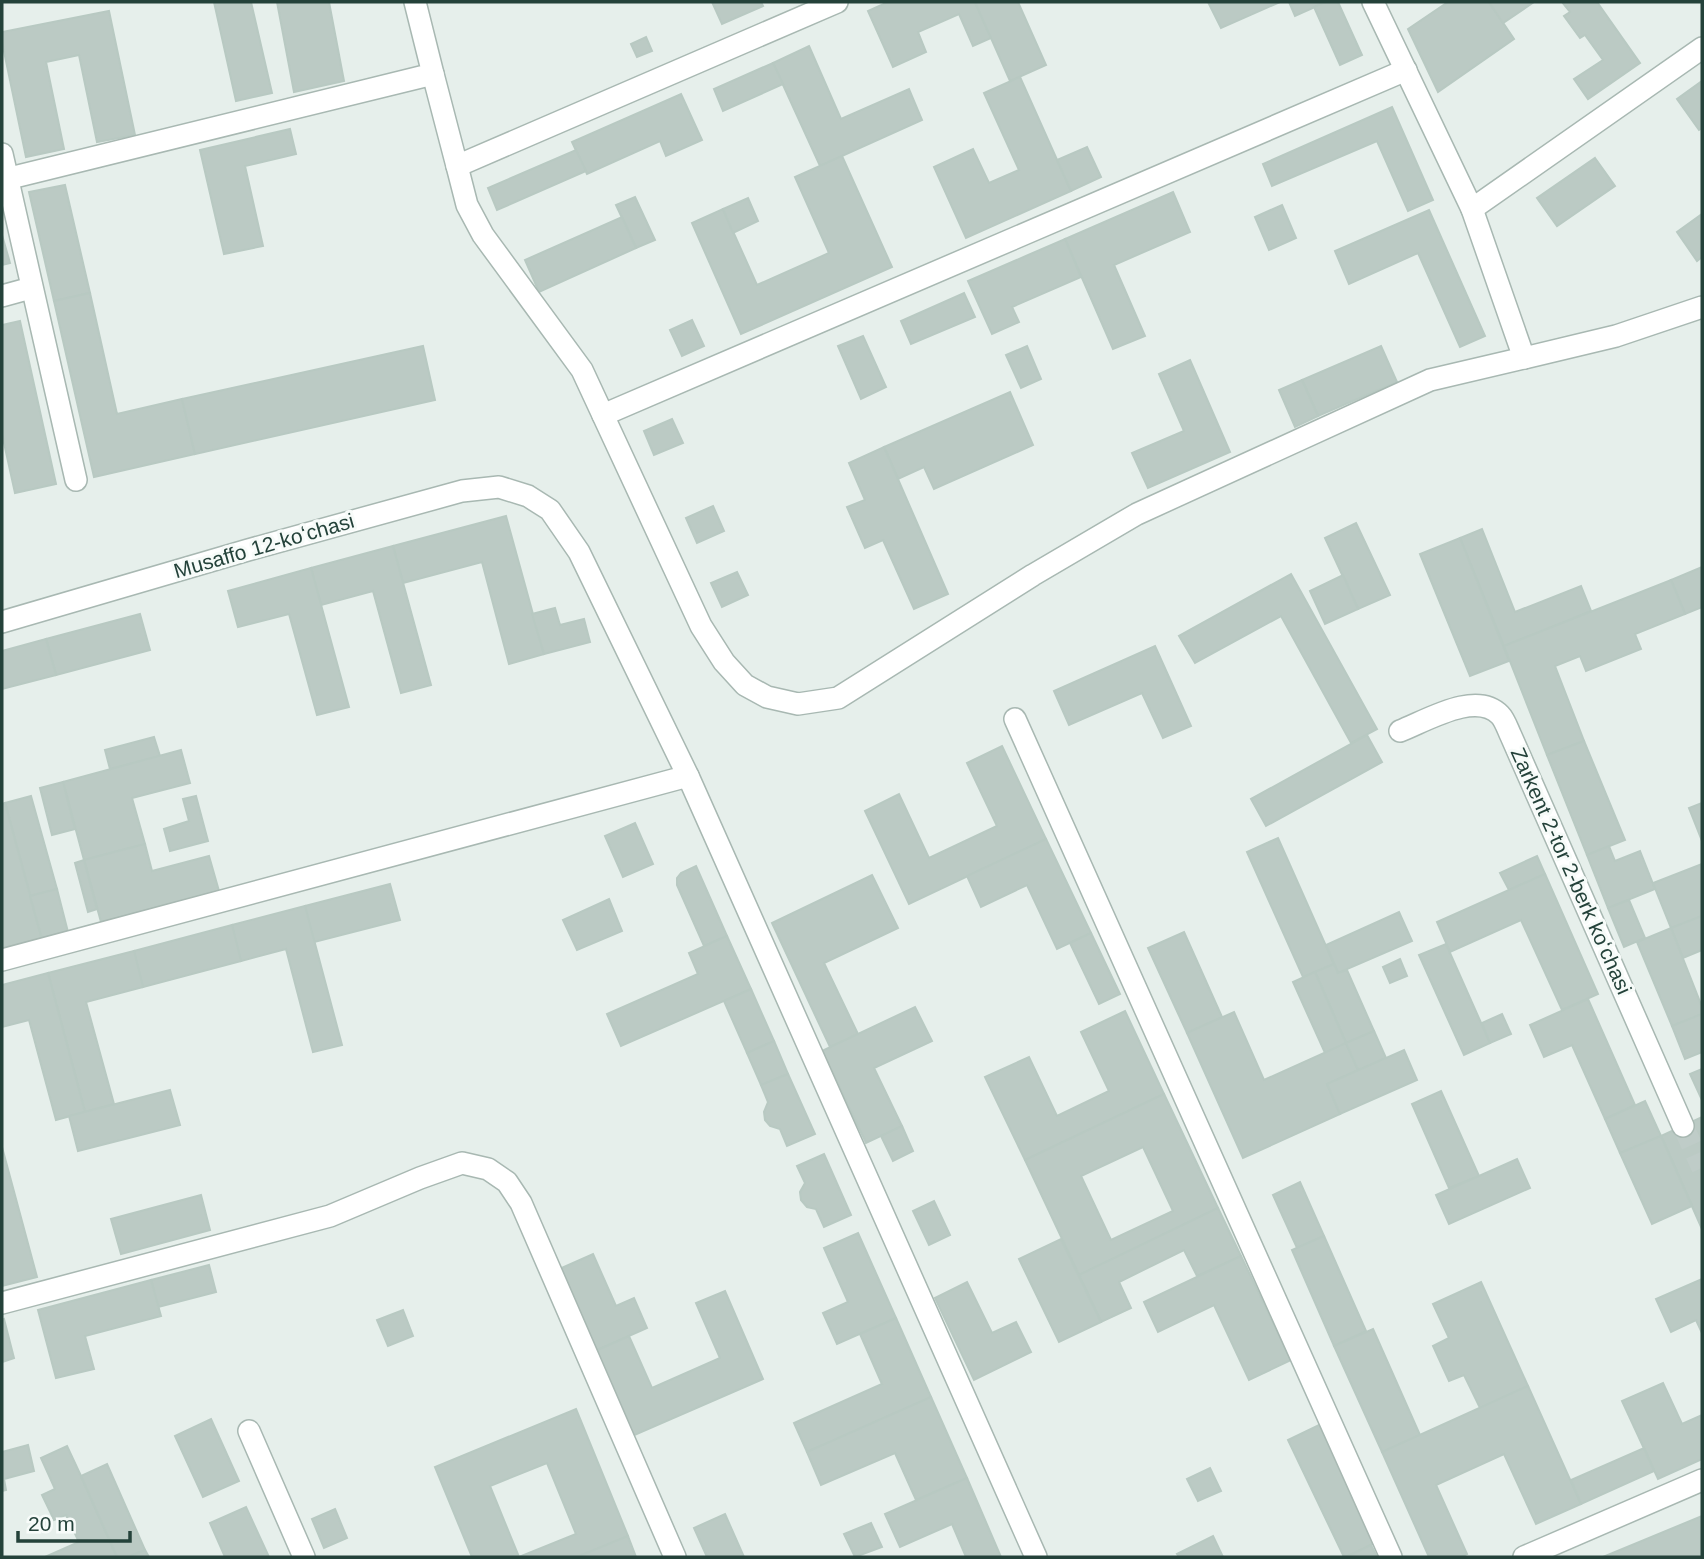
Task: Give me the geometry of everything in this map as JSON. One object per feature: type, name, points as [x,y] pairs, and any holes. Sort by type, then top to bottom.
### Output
[{"type":"street","points":[[415,2],[467,205],[483,235],[582,370],[701,626],[724,662],[745,685],[767,697],[798,704],[838,698],[1032,575],[1138,514],[1430,380],[1616,335],[1702,307]]},
{"type":"street","points":[[457,166],[837,2]]},
{"type":"street","points":[[1373,2],[1472,209],[1524,358]]},
{"type":"street","points":[[1472,209],[1702,48]]},
{"type":"street","points":[[603,415],[1406,70]]},
{"type":"street","points":[[6,179],[433,74]]},
{"type":"street","points":[[2,154],[76,480]]},
{"type":"street","points":[[2,296],[31,288]]},
{"type":"street","name":"Musaffo 12-koʻchasi","points":[[2,622],[235,553],[462,491],[499,487],[527,496],[550,510],[579,552],[688,776]]},
{"type":"street","name":"Zarkent 2-tor 2-berk koʻchasi","points":[[1400,732],[1461,706],[1482,705],[1500,715],[1683,1126]]},
{"type":"street","points":[[1016,719],[1391,1557]]},
{"type":"street","points":[[2,960],[688,776],[1036,1557]]},
{"type":"street","points":[[2,1303],[330,1216],[462,1163],[488,1169],[507,1182],[521,1203],[675,1557]]},
{"type":"street","points":[[249,1431],[304,1557]]},
{"type":"street","points":[[1524,1557],[1702,1480]]},
{"type":"building","points":[[214,2],[251,2],[272,93],[236,101]]},
{"type":"building","points":[[277,2],[329,2],[344,81],[294,92]]},
{"type":"building","points":[[712,2],[761,2],[763,6],[722,24]]},
{"type":"building","points":[[888,2],[975,2],[991,38],[973,46],[959,14],[918,32],[926,52],[893,67],[868,11]]},
{"type":"building","points":[[975,2],[1018,2],[1046,65],[1010,81]]},
{"type":"building","points":[[1208,2],[1280,2],[1221,28]]},
{"type":"building","points":[[1289,2],[1326,2],[1295,16]]},
{"type":"building","points":[[1326,2],[1338,2],[1362,55],[1340,65],[1314,7]]},
{"type":"building","points":[[1448,2],[1489,2],[1514,39],[1438,92],[1408,29]]},
{"type":"building","points":[[1489,2],[1534,2],[1503,23]]},
{"type":"building","points":[[1562,2],[1597,2],[1640,63],[1588,99],[1574,79],[1603,60],[1585,35],[1580,38],[1564,16],[1570,12]]},
{"type":"building","points":[[109,11],[135,135],[97,142],[79,55],[46,62],[64,149],[26,157],[2,32]]},
{"type":"building","points":[[646,37],[652,51],[637,57],[631,44]]},
{"type":"building","points":[[809,46],[841,119],[909,89],[922,120],[820,166],[773,63]]},
{"type":"building","points":[[773,63],[783,84],[723,111],[714,89]]},
{"type":"building","points":[[1020,77],[1071,191],[966,238],[934,167],[973,149],[989,183],[1019,170],[984,93]]},
{"type":"building","points":[[1702,81],[1702,128],[1699,130],[1677,99]]},
{"type":"building","points":[[681,94],[702,140],[666,156],[660,141],[587,174],[572,142]]},
{"type":"building","points":[[1392,107],[1433,200],[1408,211],[1377,141],[1272,186],[1263,164]]},
{"type":"building","points":[[290,129],[296,154],[245,166],[263,246],[224,254],[200,150]]},
{"type":"building","points":[[1087,147],[1101,177],[1071,191],[1057,160]]},
{"type":"building","points":[[576,150],[586,171],[497,210],[488,188]]},
{"type":"building","points":[[842,156],[892,267],[741,334],[692,223],[723,209],[757,285],[829,253],[795,177]]},
{"type":"building","points":[[1595,158],[1615,186],[1557,226],[1537,198]]},
{"type":"building","points":[[65,185],[90,293],[54,301],[29,192]]},
{"type":"building","points":[[1173,192],[1190,232],[1114,265],[1145,336],[1113,349],[1065,239]]},
{"type":"building","points":[[635,197],[655,240],[636,248],[616,205]]},
{"type":"building","points":[[748,198],[758,221],[733,233],[723,209]]},
{"type":"building","points":[[1282,205],[1296,238],[1269,250],[1255,217]]},
{"type":"building","points":[[1429,210],[1485,336],[1460,347],[1418,253],[1349,284],[1335,251]]},
{"type":"building","points":[[1702,214],[1702,257],[1697,261],[1677,232]]},
{"type":"building","points":[[622,217],[636,248],[539,292],[525,260]]},
{"type":"building","points":[[2,235],[10,263],[2,265]]},
{"type":"building","points":[[1065,239],[1081,277],[1012,307],[1019,322],[992,334],[968,281]]},
{"type":"building","points":[[90,293],[117,414],[182,399],[195,454],[94,477],[54,301]]},
{"type":"building","points":[[964,293],[975,317],[911,344],[901,321]]},
{"type":"building","points":[[692,320],[704,346],[682,356],[670,330]]},
{"type":"building","points":[[20,321],[56,484],[15,493],[2,434],[2,325]]},
{"type":"building","points":[[863,336],[886,387],[861,399],[838,346]]},
{"type":"building","points":[[423,346],[435,400],[195,454],[182,399]]},
{"type":"building","points":[[1027,346],[1041,379],[1021,388],[1006,355]]},
{"type":"building","points":[[1381,346],[1397,382],[1318,416],[1302,380]]},
{"type":"building","points":[[1190,360],[1230,452],[1148,488],[1132,453],[1184,431],[1159,374]]},
{"type":"building","points":[[1302,380],[1318,416],[1295,427],[1279,390]]},
{"type":"building","points":[[1010,392],[1033,445],[934,489],[924,467],[898,479],[884,447]]},
{"type":"building","points":[[672,419],[683,443],[654,455],[644,431]]},
{"type":"building","points":[[884,447],[948,594],[914,609],[883,540],[865,548],[847,507],[865,500],[849,463]]},
{"type":"building","points":[[713,506],[724,531],[697,543],[686,518]]},
{"type":"building","points":[[506,516],[544,654],[509,664],[482,562],[403,583],[393,546]]},
{"type":"building","points":[[1356,523],[1390,595],[1358,609],[1325,538]]},
{"type":"building","points":[[1482,529],[1515,612],[1581,586],[1591,611],[1504,646],[1460,538]]},
{"type":"building","points":[[1460,538],[1509,661],[1470,676],[1420,554]]},
{"type":"building","points":[[393,546],[431,685],[401,693],[373,591],[321,605],[311,568]]},
{"type":"building","points":[[1702,567],[1702,607],[1685,614],[1671,580]]},
{"type":"building","points":[[311,568],[349,707],[317,715],[289,614],[238,627],[228,591]]},
{"type":"building","points":[[737,572],[748,595],[722,607],[711,583]]},
{"type":"building","points":[[1291,574],[1377,729],[1351,743],[1281,616],[1195,663],[1179,636]]},
{"type":"building","points":[[1343,575],[1358,609],[1325,624],[1310,591]]},
{"type":"building","points":[[1671,580],[1685,614],[1635,634],[1641,649],[1586,671],[1580,656],[1555,666],[1584,741],[1547,755],[1504,646]]},
{"type":"building","points":[[555,608],[560,625],[584,619],[590,642],[544,654],[532,614]]},
{"type":"building","points":[[140,614],[150,650],[56,675],[46,639]]},
{"type":"building","points":[[46,639],[56,675],[2,689],[2,651]]},
{"type":"building","points":[[1155,646],[1191,726],[1163,738],[1142,693],[1069,725],[1054,691]]},
{"type":"building","points":[[1367,735],[1382,762],[1266,826],[1251,799]]},
{"type":"building","points":[[154,737],[160,756],[110,769],[105,750]]},
{"type":"building","points":[[1584,741],[1625,840],[1587,855],[1547,755]]},
{"type":"building","points":[[1002,746],[1046,839],[909,904],[865,811],[899,794],[929,858],[997,826],[967,763]]},
{"type":"building","points":[[181,750],[190,783],[132,798],[145,844],[84,860],[63,782]]},
{"type":"building","points":[[63,782],[75,829],[52,835],[40,788]]},
{"type":"building","points":[[31,796],[57,889],[30,896],[5,803]]},
{"type":"building","points":[[196,796],[208,841],[170,851],[164,829],[189,821],[183,799]]},
{"type":"building","points":[[5,803],[42,939],[2,949],[2,804]]},
{"type":"building","points":[[1702,803],[1702,841],[1689,808]]},
{"type":"building","points":[[635,823],[653,864],[623,877],[605,836]]},
{"type":"building","points":[[1278,838],[1334,964],[1303,977],[1247,852]]},
{"type":"building","points":[[1046,839],[1091,933],[1057,949],[1027,885],[981,907],[967,876]]},
{"type":"building","points":[[145,844],[152,871],[209,856],[219,891],[101,922],[84,860]]},
{"type":"building","points":[[1609,846],[1615,861],[1640,851],[1655,889],[1608,908],[1587,855]]},
{"type":"building","points":[[1537,856],[1545,874],[1509,890],[1500,873]]},
{"type":"building","points":[[84,860],[97,909],[88,912],[75,863]]},
{"type":"building","points":[[1702,864],[1702,916],[1671,928],[1653,883]]},
{"type":"building","points":[[696,866],[727,936],[704,946],[677,885],[677,878],[681,873]]},
{"type":"building","points":[[1545,874],[1598,994],[1562,1010],[1521,920],[1450,952],[1437,922]]},
{"type":"building","points":[[872,875],[898,928],[824,963],[858,1034],[830,1047],[772,923]]},
{"type":"building","points":[[390,884],[400,920],[314,942],[305,906]]},
{"type":"building","points":[[57,889],[68,932],[42,939],[30,896]]},
{"type":"building","points":[[609,899],[622,931],[577,950],[563,920]]},
{"type":"building","points":[[1629,900],[1645,938],[1624,947],[1608,908]]},
{"type":"building","points":[[305,906],[342,1045],[313,1052],[286,949],[241,961],[232,925]]},
{"type":"building","points":[[1399,912],[1412,941],[1338,973],[1326,945]]},
{"type":"building","points":[[1702,916],[1702,950],[1683,958],[1671,928]]},
{"type":"building","points":[[232,925],[241,961],[143,987],[134,951]]},
{"type":"building","points":[[1671,928],[1702,1007],[1702,1014],[1672,1026],[1637,942]]},
{"type":"building","points":[[1184,932],[1222,1017],[1187,1033],[1148,948]]},
{"type":"building","points":[[1091,933],[1120,994],[1099,1004],[1070,943]]},
{"type":"building","points":[[727,936],[751,989],[621,1046],[607,1014],[698,974],[689,953]]},
{"type":"building","points":[[1446,944],[1490,1043],[1464,1055],[1419,955]]},
{"type":"building","points":[[134,951],[143,987],[86,1002],[114,1104],[85,1112],[48,973]]},
{"type":"building","points":[[1400,959],[1407,976],[1390,983],[1383,967]]},
{"type":"building","points":[[1334,964],[1338,973],[1347,970],[1374,1031],[1346,1043],[1315,972]]},
{"type":"building","points":[[1315,972],[1346,1043],[1325,1053],[1293,982]]},
{"type":"building","points":[[48,973],[85,1112],[56,1120],[29,1020],[2,1027],[2,985]]},
{"type":"building","points":[[751,989],[774,1041],[747,1053],[724,1001]]},
{"type":"building","points":[[1588,999],[1635,1105],[1605,1119],[1572,1045],[1544,1057],[1530,1025]]},
{"type":"building","points":[[915,1007],[932,1041],[874,1068],[902,1126],[866,1143],[822,1051]]},
{"type":"building","points":[[1125,1011],[1164,1094],[1025,1160],[985,1077],[1029,1057],[1057,1116],[1109,1091],[1081,1032]]},
{"type":"building","points":[[1234,1012],[1264,1080],[1346,1043],[1358,1070],[1327,1084],[1340,1114],[1243,1158],[1187,1033]]},
{"type":"building","points":[[1502,1014],[1511,1034],[1490,1043],[1482,1023]]},
{"type":"building","points":[[1702,1014],[1702,1052],[1685,1059],[1672,1026]]},
{"type":"building","points":[[1374,1031],[1386,1058],[1358,1070],[1346,1043]]},
{"type":"building","points":[[774,1041],[788,1074],[761,1085],[747,1053]]},
{"type":"building","points":[[1404,1050],[1417,1080],[1340,1114],[1327,1084]]},
{"type":"building","points":[[1702,1069],[1702,1100],[1690,1074]]},
{"type":"building","points":[[788,1074],[815,1134],[787,1146],[780,1129],[770,1126],[765,1120],[764,1112],[768,1102],[761,1085]]},
{"type":"building","points":[[170,1090],[180,1125],[78,1151],[69,1116]]},
{"type":"building","points":[[1441,1091],[1479,1176],[1449,1188],[1412,1104]]},
{"type":"building","points":[[1164,1094],[1218,1208],[1079,1275],[1025,1160]],"holes":[[[1143,1147],[1173,1211],[1111,1240],[1081,1176]]]},
{"type":"building","points":[[1645,1101],[1661,1136],[1620,1153],[1605,1119]]},
{"type":"building","points":[[1702,1117],[1702,1229],[1661,1136]]},
{"type":"building","points":[[902,1126],[913,1151],[893,1161],[881,1136]]},
{"type":"building","points":[[1661,1136],[1692,1206],[1652,1224],[1620,1153]]},
{"type":"building","points":[[2,1147],[37,1277],[2,1286]]},
{"type":"building","points":[[824,1154],[851,1215],[824,1227],[816,1209],[807,1207],[801,1200],[800,1192],[805,1183],[797,1166]]},
{"type":"building","points":[[1517,1159],[1530,1188],[1449,1224],[1436,1195]]},
{"type":"building","points":[[1300,1182],[1324,1236],[1297,1248],[1273,1195]]},
{"type":"building","points":[[201,1195],[210,1230],[121,1254],[111,1219]]},
{"type":"building","points":[[934,1201],[950,1235],[929,1245],[913,1211]]},
{"type":"building","points":[[1218,1208],[1241,1256],[1197,1276],[1184,1250],[1119,1282],[1131,1308],[1101,1322],[1079,1275]]},
{"type":"building","points":[[858,1233],[896,1318],[837,1344],[823,1313],[848,1302],[824,1248]]},
{"type":"building","points":[[1324,1236],[1366,1331],[1334,1346],[1292,1250]]},
{"type":"building","points":[[1061,1239],[1101,1322],[1059,1342],[1019,1259]]},
{"type":"building","points":[[593,1254],[616,1306],[634,1298],[647,1328],[593,1352],[557,1270]]},
{"type":"building","points":[[1241,1256],[1291,1360],[1249,1380],[1214,1305],[1158,1332],[1144,1302]]},
{"type":"building","points":[[209,1265],[216,1292],[158,1307],[151,1280]]},
{"type":"building","points":[[1702,1279],[1702,1333],[1696,1320],[1671,1332],[1656,1299]]},
{"type":"building","points":[[151,1280],[161,1316],[85,1336],[94,1369],[56,1378],[38,1310]]},
{"type":"building","points":[[967,1282],[992,1333],[1016,1322],[1031,1352],[974,1380],[935,1298]]},
{"type":"building","points":[[1481,1282],[1528,1386],[1480,1408],[1464,1375],[1449,1381],[1433,1346],[1449,1338],[1433,1304]]},
{"type":"building","points":[[725,1291],[763,1379],[630,1437],[593,1352],[629,1336],[652,1388],[720,1358],[696,1303]]},
{"type":"building","points":[[403,1310],[413,1336],[388,1346],[377,1320]]},
{"type":"building","points":[[896,1318],[931,1397],[807,1452],[794,1423],[882,1384],[860,1334]]},
{"type":"building","points":[[4,1319],[14,1358],[2,1362],[2,1320]]},
{"type":"building","points":[[1373,1329],[1420,1435],[1382,1452],[1334,1346]]},
{"type":"building","points":[[1663,1383],[1682,1424],[1702,1415],[1702,1459],[1658,1479],[1622,1401]]},
{"type":"building","points":[[1528,1386],[1581,1504],[1536,1524],[1504,1454],[1436,1485],[1467,1554],[1461,1557],[1429,1557],[1382,1452]]},
{"type":"building","points":[[931,1397],[967,1478],[916,1500],[895,1453],[821,1485],[807,1452]]},
{"type":"building","points":[[576,1409],[628,1536],[577,1557],[519,1557],[472,1557],[435,1467]],"holes":[[[547,1463],[576,1534],[519,1557],[490,1486]]]},
{"type":"building","points":[[211,1419],[239,1481],[203,1497],[175,1436]]},
{"type":"building","points":[[1321,1424],[1377,1542],[1346,1557],[1288,1440]]},
{"type":"building","points":[[28,1445],[34,1471],[4,1479],[6,1490],[2,1491],[2,1452]]},
{"type":"building","points":[[67,1446],[117,1557],[45,1557],[79,1542],[66,1515],[54,1520],[42,1495],[55,1489],[41,1458]]},
{"type":"building","points":[[1644,1448],[1654,1471],[1581,1504],[1571,1480]]},
{"type":"building","points":[[107,1464],[145,1550],[128,1557],[117,1557],[81,1476]]},
{"type":"building","points":[[1210,1468],[1221,1491],[1198,1501],[1187,1479]]},
{"type":"building","points":[[967,1478],[1001,1557],[966,1557],[952,1524],[900,1547],[885,1514]]},
{"type":"building","points":[[246,1507],[269,1557],[225,1557],[210,1523]]},
{"type":"building","points":[[335,1509],[347,1538],[324,1548],[312,1519]]},
{"type":"building","points":[[725,1514],[744,1557],[707,1557],[694,1528]]},
{"type":"building","points":[[1702,1516],[1702,1557],[1603,1557]]},
{"type":"building","points":[[871,1523],[882,1547],[855,1557],[844,1534]]},
{"type":"building","points":[[628,1536],[636,1557],[577,1557]]},
{"type":"building","points":[[1213,1536],[1223,1557],[1179,1557],[1177,1554]]},
{"type":"building","points":[[1371,1545],[1377,1557],[1346,1557]]},
{"type":"building","points":[[145,1550],[149,1557],[128,1557]]},
{"type":"tunnel","points":[[1683,1126],[1702,1168]]}]
